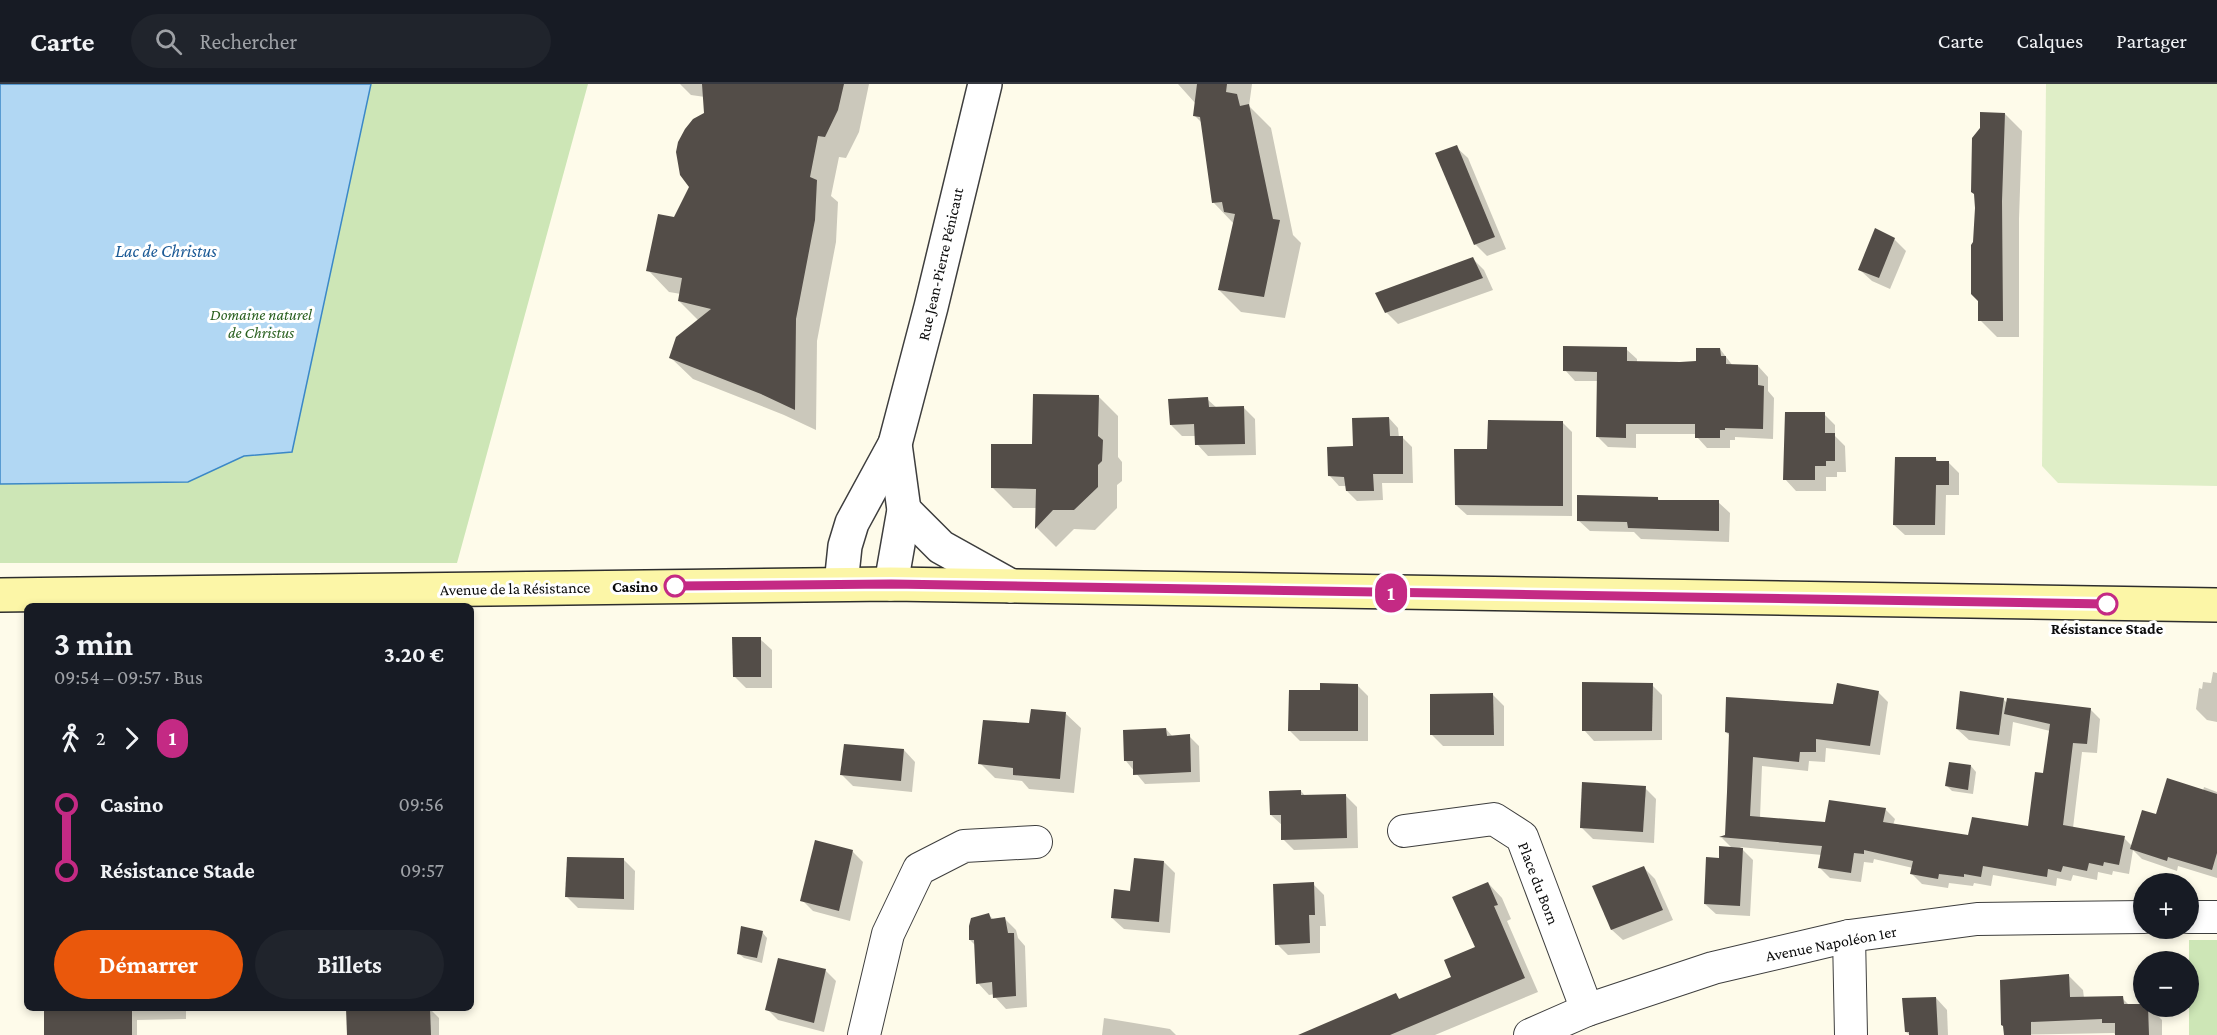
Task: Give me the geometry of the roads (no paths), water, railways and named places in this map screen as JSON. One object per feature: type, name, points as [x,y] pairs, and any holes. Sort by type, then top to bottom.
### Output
[{"type":"main road","name":"Avenue de la Résistance","points":[[0,595],[891,584],[2217,605]]},
{"type":"street","name":"Rue Jean-Pierre Pénicaut","points":[[840,584],[845,546],[852,523],[895,444],[985,84]]},
{"type":"street","name":"Rue Jean-Pierre Pénicaut","points":[[891,584],[904,510],[895,444]]},
{"type":"street","points":[[904,510],[941,547],[1011,586]]},
{"type":"street","name":"Place du Born","points":[[1404,831],[1494,819],[1522,837],[1587,1010]]},
{"type":"street","points":[[864,1035],[888,934],[919,869],[964,846],[1036,842]]},
{"type":"street","name":"Avenue Napoléon 1er","points":[[1530,1035],[1587,1010],[1713,968],[1849,936],[1977,919],[2133,917]]},
{"type":"street","points":[[2199,917],[2217,917]]},
{"type":"street","points":[[1849,936],[1851,1035]]},
{"type":"water","name":"Lac de Christus","points":[[0,84],[371,84],[292,452],[244,456],[188,482],[0,484]]},
{"type":"place","name":"Casino","points":[[675,586]]},
{"type":"place","name":"Résistance Stade","points":[[2107,604]]},
{"type":"park label","name":"Domaine naturel de Christus","points":[[261,323]]}]
